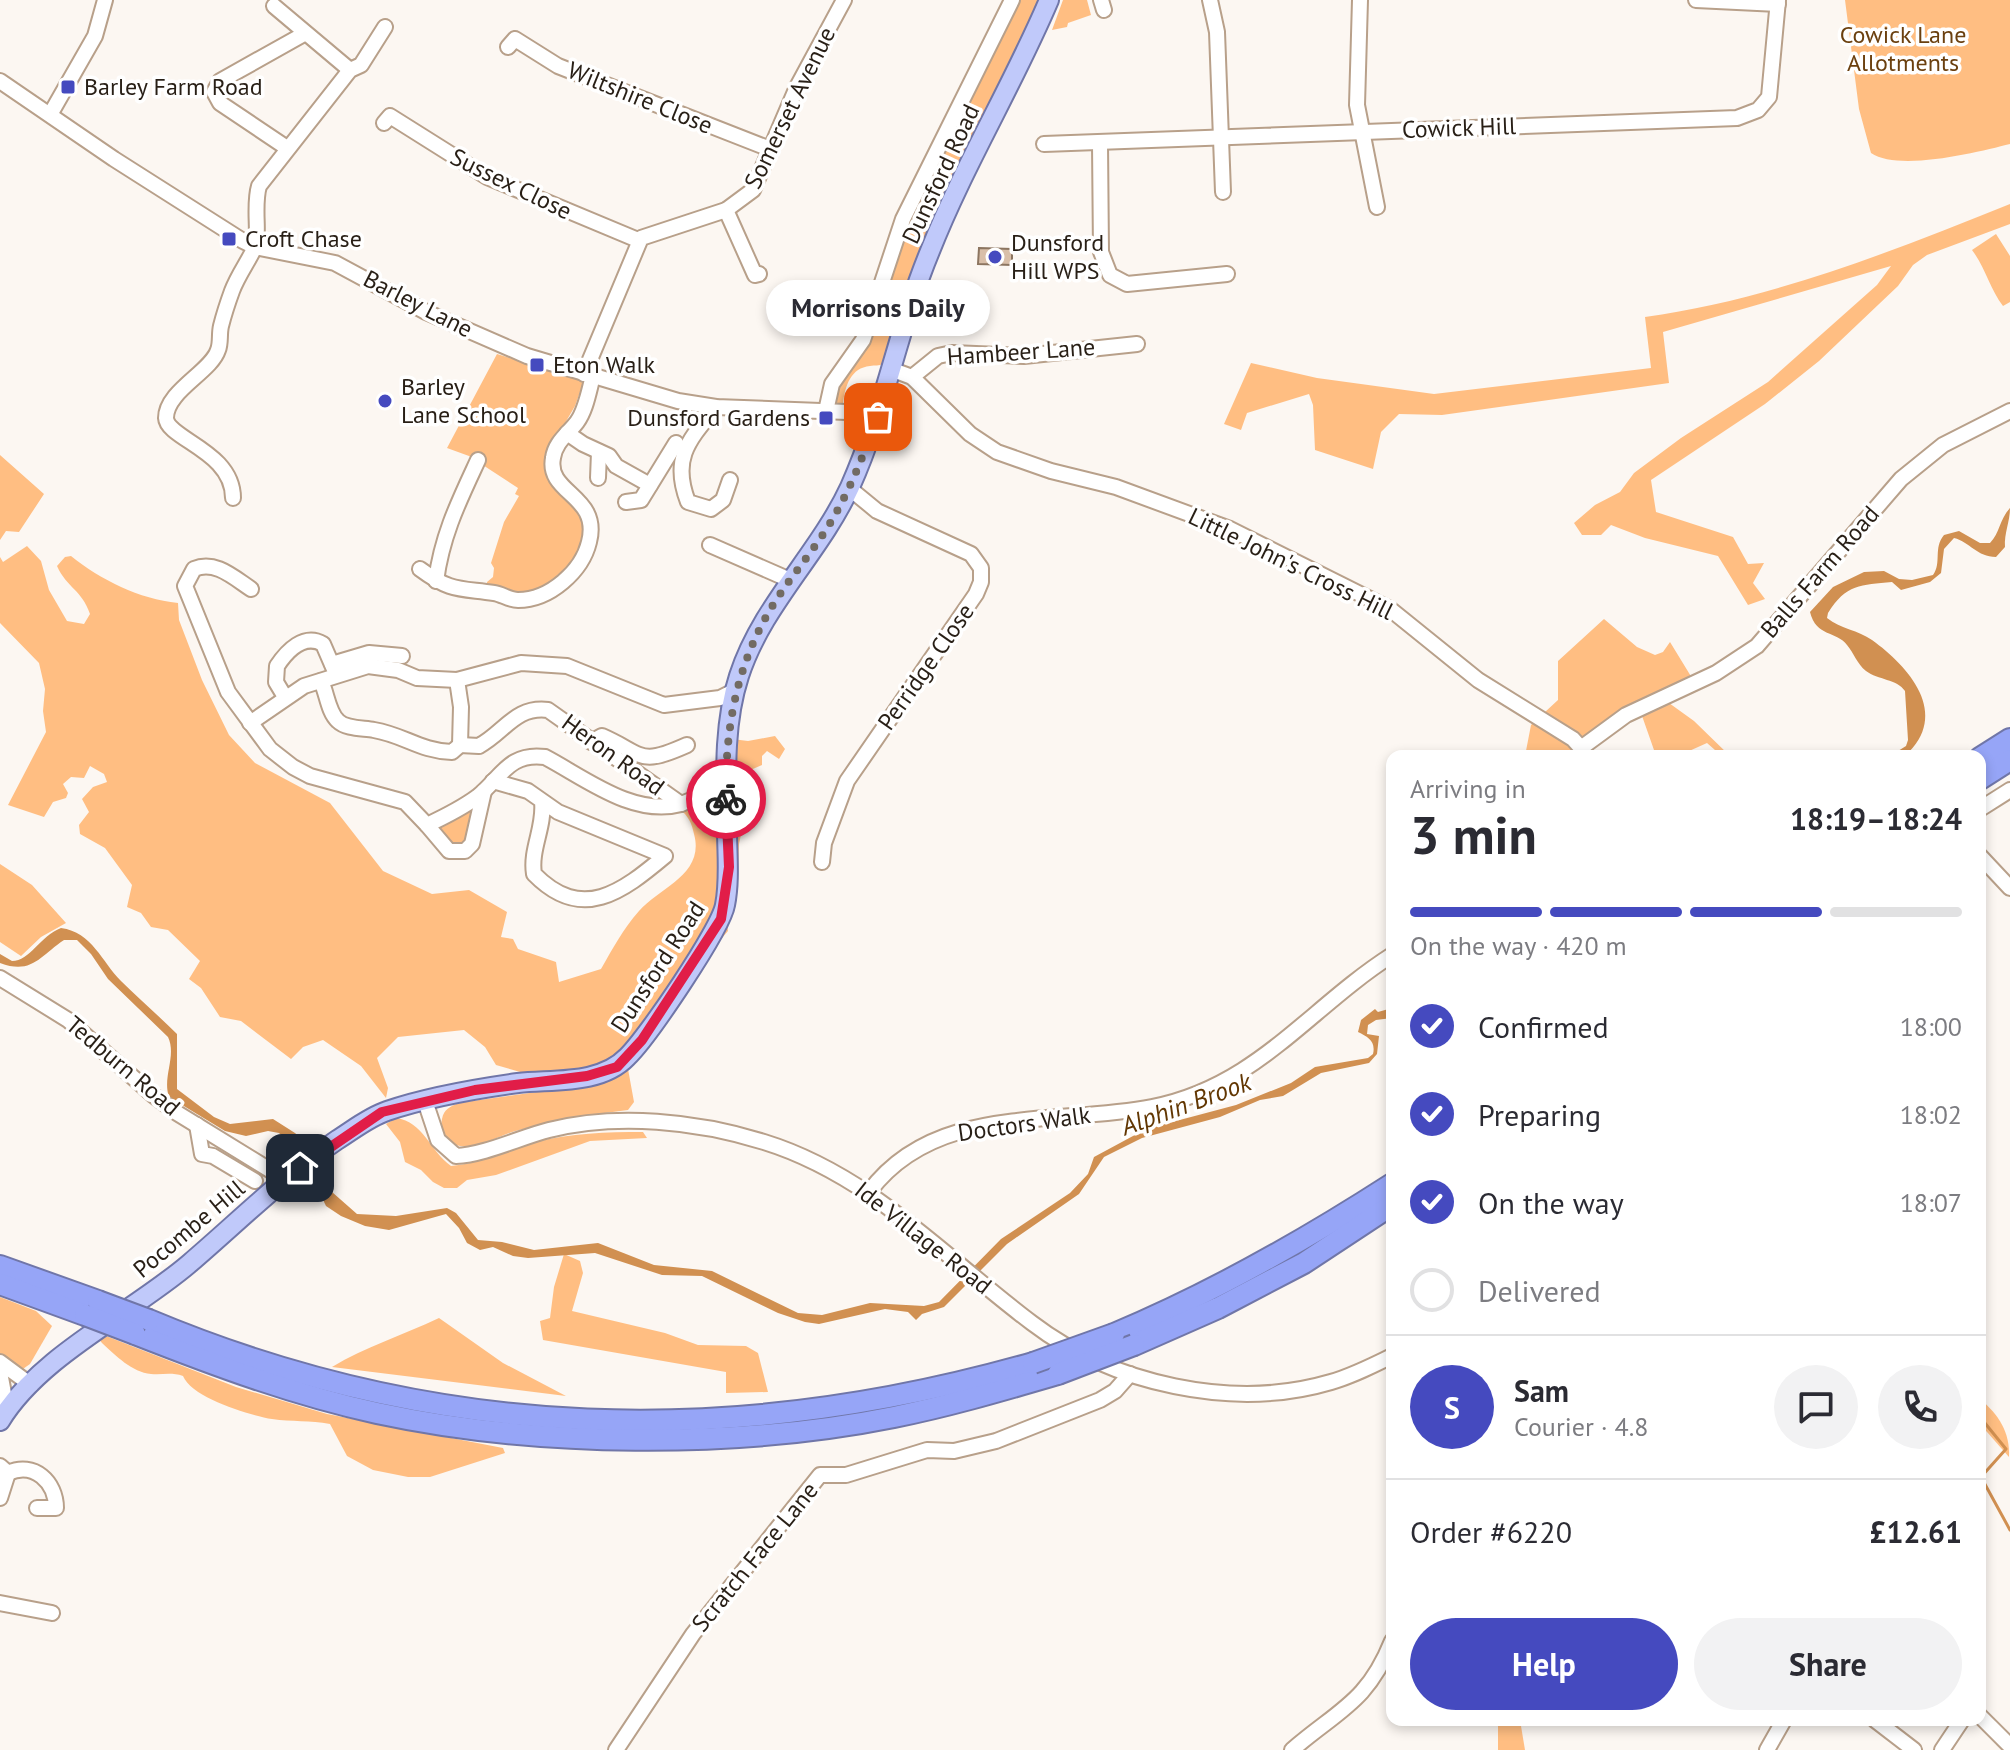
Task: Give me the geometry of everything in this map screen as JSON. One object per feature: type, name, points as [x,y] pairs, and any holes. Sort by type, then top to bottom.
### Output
[{"type":"highway","points":[[1986,754],[2010,739]]},
{"type":"highway","points":[[1986,775],[2010,760]]},
{"type":"highway","points":[[142,1327],[409,1399],[503,1414],[585,1421],[690,1422],[874,1402],[964,1383],[1033,1363],[1114,1334],[1205,1294],[1295,1247],[1386,1188]]},
{"type":"highway","points":[[0,1266],[142,1327],[246,1377],[376,1413],[562,1438],[737,1437],[892,1418],[1058,1374],[1218,1308],[1304,1263],[1386,1209]]},
{"type":"highway","points":[[0,1284],[92,1308]]},
{"type":"main road","name":"Dunsford Road","points":[[475,1090],[587,1076],[617,1067],[642,1040],[721,919],[729,867],[727,744],[736,690],[753,643],[849,488],[878,417],[929,252],[1049,0]]},
{"type":"main road","name":"Pocombe Hill","points":[[2,1416],[31,1385],[187,1265],[320,1152],[382,1112],[475,1090]]},
{"type":"street","points":[[51,113],[95,36],[105,0]]},
{"type":"street","name":"Somerset Avenue","points":[[638,240],[648,233],[726,210],[753,190],[797,87],[844,0]]},
{"type":"street","points":[[826,411],[832,384],[863,340],[903,219],[1012,0]]},
{"type":"street","points":[[1210,0],[1217,32],[1223,192]]},
{"type":"street","points":[[1360,0],[1355,85],[1377,207]]},
{"type":"street","points":[[1696,0],[1778,2]]},
{"type":"street","name":"Cowick Hill","points":[[1044,144],[1744,117],[1764,104],[1770,92],[1778,2]]},
{"type":"street","points":[[274,6],[350,70]]},
{"type":"street","points":[[233,498],[233,483],[227,474],[208,453],[173,430],[166,414],[179,393],[218,352],[220,328],[232,292],[255,247],[254,206],[259,186],[350,70],[361,65],[385,27]]},
{"type":"street","points":[[287,148],[220,103],[214,92],[220,81],[304,34]]},
{"type":"street","name":"Wiltshire Close","points":[[515,39],[558,66],[770,149]]},
{"type":"street","name":"Barley Lane","points":[[1,79],[114,159],[255,247],[348,268],[426,312],[527,356],[678,401],[716,407],[826,411],[878,417]]},
{"type":"street","name":"Sussex Close","points":[[390,115],[487,177],[638,240]]},
{"type":"street","points":[[1100,144],[1101,252],[1110,275],[1127,284],[1208,272],[1227,274]]},
{"type":"street","points":[[726,210],[753,276]]},
{"type":"street","points":[[420,569],[436,581],[457,590],[495,593],[516,600],[538,595],[578,569],[586,555],[592,520],[586,507],[566,489],[553,471],[554,452],[580,417],[589,375],[638,240]]},
{"type":"street","name":"Hambeer Lane","points":[[912,377],[938,356],[952,353],[1024,356],[1137,344]]},
{"type":"street","name":"Little John's Cross Hill","points":[[893,370],[912,377],[970,434],[997,452],[1040,468],[1116,487],[1230,529],[1390,609],[1478,680],[1573,739],[1580,750]]},
{"type":"street","points":[[716,407],[693,434],[683,453],[680,479],[688,502],[711,509],[723,500],[730,480]]},
{"type":"street","name":"Balls Farm Road","points":[[1583,750],[1626,715],[1716,673],[1757,646],[1901,479],[1943,445],[2010,411]]},
{"type":"street","points":[[567,433],[609,456],[616,466],[650,485]]},
{"type":"street","points":[[626,502],[639,502],[676,443]]},
{"type":"street","points":[[598,478],[599,452]]},
{"type":"street","points":[[436,581],[439,552],[451,516],[478,460]]},
{"type":"street","name":"Perridge Close","points":[[822,862],[824,843],[847,781],[962,617],[981,582],[979,563],[971,554],[877,511],[849,488]]},
{"type":"street","points":[[710,545],[790,580]]},
{"type":"street","points":[[251,589],[222,570],[204,565],[194,569],[185,586],[228,692],[270,749],[310,776],[399,799],[449,851],[465,851],[472,844],[488,786]]},
{"type":"street","points":[[285,697],[276,682],[276,672],[291,648],[318,641],[323,644],[334,669]]},
{"type":"street","points":[[250,723],[285,697],[321,681],[334,669],[369,653],[402,656]]},
{"type":"street","points":[[334,669],[374,666],[398,670],[417,678],[457,680],[521,663],[567,666],[664,705],[720,698],[736,690]]},
{"type":"street","points":[[457,680],[461,707],[460,745]]},
{"type":"street","name":"Heron Road","points":[[321,681],[332,714],[340,724],[396,735],[425,750],[452,752],[460,745],[479,746],[517,715],[533,709],[554,713],[681,804],[726,786]]},
{"type":"street","points":[[591,742],[602,736],[645,759],[659,757],[687,745]]},
{"type":"street","points":[[427,825],[488,786],[513,761],[545,757],[632,802],[661,807],[681,804]]},
{"type":"street","points":[[488,786],[528,791],[558,812],[665,856],[606,898],[587,900],[564,894],[534,874],[532,863],[543,816],[542,802]]},
{"type":"street","points":[[1986,805],[2010,790]]},
{"type":"street","points":[[1986,862],[2010,888]]},
{"type":"street","name":"Doctors Walk","points":[[869,1192],[887,1171],[910,1152],[969,1128],[1152,1107],[1217,1086],[1247,1070],[1279,1047],[1386,959]]},
{"type":"street","name":"Tedburn Road","points":[[0,978],[51,1007],[153,1095],[197,1125],[293,1174]]},
{"type":"street","name":"Ide Village Road","points":[[425,1101],[438,1140],[456,1156],[554,1129],[636,1122],[681,1124],[764,1142],[802,1156],[869,1192],[987,1288],[1060,1342],[1130,1374],[1208,1391],[1276,1391],[1330,1382],[1386,1359]]},
{"type":"street","points":[[197,1125],[202,1154],[213,1156],[255,1181]]},
{"type":"street","points":[[0,1362],[31,1385]]},
{"type":"street","points":[[0,1372],[2,1416]]},
{"type":"street","name":"Scratch Face Lane","points":[[616,1750],[693,1634],[820,1475],[846,1475],[927,1450],[954,1451],[996,1441],[1100,1400],[1115,1391],[1130,1374]]},
{"type":"street","points":[[0,1498],[4,1470],[46,1477],[51,1484],[56,1508],[37,1508]]},
{"type":"street","points":[[0,1603],[52,1613]]},
{"type":"street","points":[[1292,1750],[1340,1715],[1361,1694],[1376,1676],[1386,1654]]},
{"type":"street","points":[[1986,1722],[2010,1746]]},
{"type":"street","points":[[1767,1750],[1781,1726]]},
{"type":"street","points":[[1883,1726],[1914,1750]]},
{"type":"street","points":[[1942,1750],[1958,1726]]},
{"type":"green space","points":[[1017,0],[1043,0],[928,229],[883,364],[858,370],[847,384],[843,404],[835,404],[832,393],[851,366],[902,233]]},
{"type":"green space","points":[[1063,0],[1087,0],[1091,15],[1068,23],[1067,27],[1052,30]]},
{"type":"green space","name":"Cowick Lane Allotments","points":[[1845,0],[2010,0],[2010,144],[1919,161],[1900,161],[1871,153],[1859,109]]},
{"type":"green space","points":[[2010,204],[2010,224],[1927,255],[1913,265],[1898,286],[1819,361],[1765,404],[1651,480],[1656,512],[1733,537],[1748,564],[1764,563],[1753,583],[1765,599],[1748,605],[1718,556],[1645,538],[1611,525],[1601,535],[1582,535],[1574,523],[1595,505],[1620,492],[1634,473],[1681,438],[1768,382],[1877,285],[1891,266],[1663,332],[1669,383],[1442,415],[1399,414],[1381,432],[1373,469],[1315,450],[1313,405],[1309,394],[1247,413],[1241,430],[1224,424],[1251,363],[1317,378],[1434,394],[1651,368],[1645,317],[1738,299],[1785,286],[1876,256]]},
{"type":"green space","points":[[1996,234],[2010,256],[2010,302],[2003,306],[1972,250]]},
{"type":"green space","points":[[497,354],[584,381],[575,406],[547,454],[579,511],[584,533],[582,546],[570,568],[560,577],[549,585],[524,594],[487,587],[487,582],[493,577],[491,563],[504,522],[519,496],[515,494],[518,488],[469,456],[447,448]]},
{"type":"green space","points":[[0,455],[44,494],[19,532],[6,531],[0,540]]},
{"type":"green space","points":[[27,546],[41,561],[49,590],[67,621],[84,624],[90,614],[83,599],[57,566],[65,557],[71,556],[121,587],[178,603],[179,620],[202,680],[229,735],[255,763],[330,803],[383,871],[432,894],[469,890],[507,912],[501,937],[513,939],[518,949],[556,962],[559,982],[601,969],[639,911],[687,870],[696,848],[691,825],[683,812],[695,804],[719,797],[732,739],[748,741],[775,736],[785,749],[779,759],[767,751],[762,756],[762,765],[746,772],[749,797],[739,844],[738,875],[727,922],[728,931],[620,1057],[628,1069],[634,1102],[628,1110],[546,1124],[475,1145],[455,1145],[443,1133],[441,1124],[450,1107],[458,1103],[544,1091],[534,1076],[496,1065],[485,1047],[464,1030],[398,1037],[377,1058],[388,1088],[386,1098],[361,1066],[323,1040],[303,1047],[291,1059],[241,1021],[220,1017],[201,988],[189,979],[200,961],[168,930],[151,927],[141,913],[127,907],[132,885],[105,848],[80,834],[79,825],[89,812],[82,799],[93,787],[107,782],[104,774],[90,766],[84,778],[71,777],[63,784],[68,793],[66,798],[53,802],[44,817],[8,805],[46,732],[43,711],[45,689],[39,663],[0,623],[0,557],[3,562]]},
{"type":"green space","points":[[1604,619],[1637,647],[1655,655],[1663,652],[1670,642],[1692,678],[1669,690],[1669,703],[1694,721],[1724,750],[1715,750],[1707,743],[1691,750],[1654,750],[1641,713],[1573,750],[1526,750],[1531,725],[1558,700],[1558,661]]},
{"type":"green space","points":[[476,801],[466,846],[454,849],[434,825]]},
{"type":"green space","points":[[0,864],[32,885],[66,923],[41,937],[21,956],[0,942]]},
{"type":"green space","points":[[396,1118],[420,1131],[451,1166],[562,1137],[643,1132],[647,1138],[590,1141],[496,1175],[467,1180],[457,1188],[444,1188],[405,1162],[400,1142],[386,1124]]},
{"type":"green space","points":[[564,1254],[580,1261],[583,1273],[572,1311],[665,1333],[698,1345],[746,1346],[758,1353],[768,1392],[726,1393],[726,1372],[543,1340],[540,1321],[550,1318],[554,1287]]},
{"type":"green space","points":[[0,1297],[36,1311],[52,1326],[30,1364],[20,1371],[0,1353]]},
{"type":"green space","points":[[439,1318],[503,1363],[566,1396],[332,1367]]},
{"type":"green space","points":[[101,1334],[236,1387],[327,1414],[503,1448],[505,1453],[430,1477],[408,1477],[373,1470],[347,1456],[330,1424],[272,1419],[222,1404],[197,1391],[183,1376],[144,1373],[131,1367],[102,1343],[98,1338]]},
{"type":"green space","points":[[1986,1405],[2002,1425],[2008,1440],[2009,1457],[1986,1431]]},
{"type":"green space","points":[[1498,1726],[1521,1726],[1525,1750],[1498,1750]]},
{"type":"shaded area","points":[[2010,508],[2005,547],[1996,557],[1984,555],[1954,538],[1944,549],[1941,573],[1930,582],[1901,590],[1892,582],[1855,588],[1841,596],[1828,613],[1827,618],[1832,622],[1867,637],[1886,651],[1911,677],[1920,692],[1925,708],[1925,724],[1919,740],[1910,750],[1900,750],[1908,740],[1905,691],[1897,684],[1866,671],[1843,641],[1817,626],[1810,612],[1833,587],[1864,572],[1884,571],[1899,579],[1912,580],[1933,575],[1944,535],[1959,531],[1980,543],[1990,543]]},
{"type":"shaded area","points":[[61,928],[81,935],[121,981],[177,1034],[177,1089],[214,1117],[230,1124],[273,1119],[295,1133],[323,1158],[321,1172],[332,1192],[357,1214],[396,1216],[447,1208],[456,1213],[478,1240],[534,1250],[598,1243],[654,1265],[712,1271],[798,1313],[822,1315],[870,1303],[924,1306],[939,1302],[1001,1239],[1070,1193],[1088,1174],[1094,1157],[1146,1129],[1236,1105],[1291,1083],[1315,1067],[1368,1058],[1373,1054],[1373,1046],[1368,1038],[1358,1032],[1361,1020],[1375,1009],[1378,1012],[1386,1010],[1386,1019],[1368,1025],[1367,1034],[1379,1036],[1377,1054],[1369,1063],[1321,1073],[1283,1096],[1260,1100],[1220,1117],[1142,1138],[1104,1157],[1079,1194],[1007,1244],[944,1307],[922,1314],[916,1320],[908,1312],[885,1309],[819,1324],[778,1313],[702,1276],[662,1275],[595,1253],[528,1258],[513,1256],[493,1247],[480,1250],[467,1243],[446,1214],[389,1230],[365,1226],[341,1216],[326,1206],[313,1179],[298,1161],[294,1148],[279,1133],[268,1131],[246,1136],[225,1131],[169,1097],[167,1082],[171,1052],[168,1037],[108,979],[77,940],[64,940],[28,965],[20,967],[0,963],[0,954],[12,961],[18,960]]},
{"type":"building","name":"Dunsford Hill WPS","points":[[979,248],[1012,249],[1012,265],[978,264]]},
{"type":"waterway","points":[[1986,1424],[2006,1449],[1986,1471]]},
{"type":"waterway","points":[[1986,1486],[2010,1530]]},
{"type":"way so far","points":[[726,799],[727,744],[739,677],[749,651],[772,607],[836,514],[878,417]]},
{"type":"place","name":"Barley Farm Road","points":[[68,87]]},
{"type":"place","name":"Croft Chase","points":[[229,239]]},
{"type":"place","name":"Dunsford Hill WPS","points":[[995,257]]},
{"type":"place","name":"Eton Walk","points":[[537,365]]},
{"type":"place","name":"Barley Lane School","points":[[385,401]]},
{"type":"place","name":"Morrisons Daily","points":[[878,417]]},
{"type":"place","name":"Dunsford Gardens","points":[[826,418]]},
{"type":"route","points":[[300,1168],[344,1135],[382,1112],[475,1090],[559,1081],[617,1067],[642,1040],[721,919],[726,904],[729,867],[726,799]]},
{"type":"water label","name":"Alphin Brook","points":[[1186,1104]]}]
